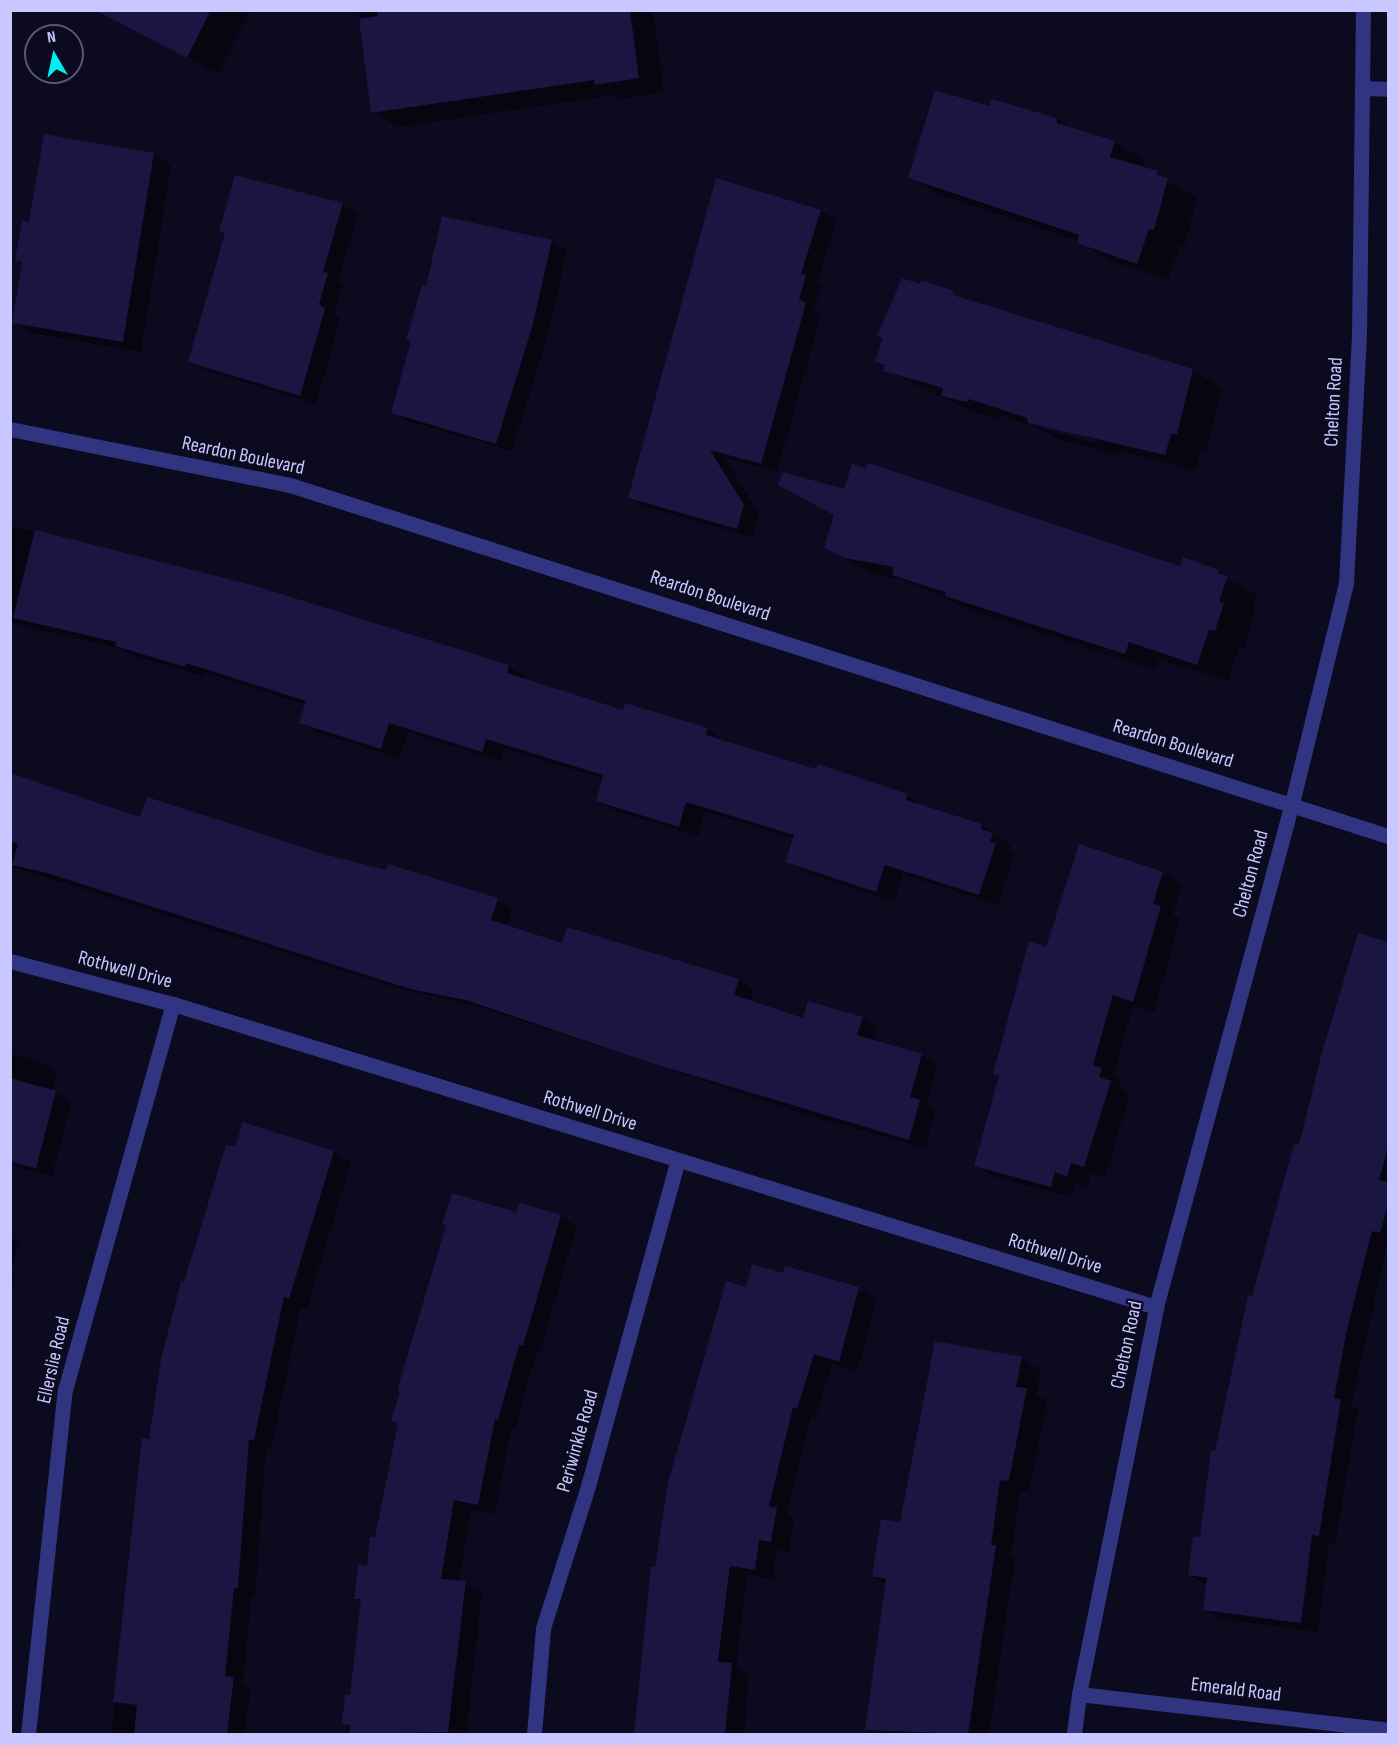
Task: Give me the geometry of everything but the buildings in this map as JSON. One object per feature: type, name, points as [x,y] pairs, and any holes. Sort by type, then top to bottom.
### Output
[{"type":"street","name":"Chelton Road","points":[[1074,1734],[1079,1694],[1156,1306],[1292,803],[1346,583],[1359,335],[1363,10]]},
{"type":"street","points":[[1363,88],[1389,89]]},
{"type":"street","name":"Reardon Boulevard","points":[[10,429],[290,486],[1292,803],[1389,836]]},
{"type":"street","name":"Rothwell Drive","points":[[10,961],[173,1004],[1156,1306]]},
{"type":"street","name":"Ellerslie Road","points":[[28,1734],[65,1390],[173,1004]]},
{"type":"street","name":"Periwinkle Road","points":[[534,1734],[543,1628],[588,1486],[678,1160]]},
{"type":"street","name":"Emerald Road","points":[[1079,1694],[1389,1730]]}]
